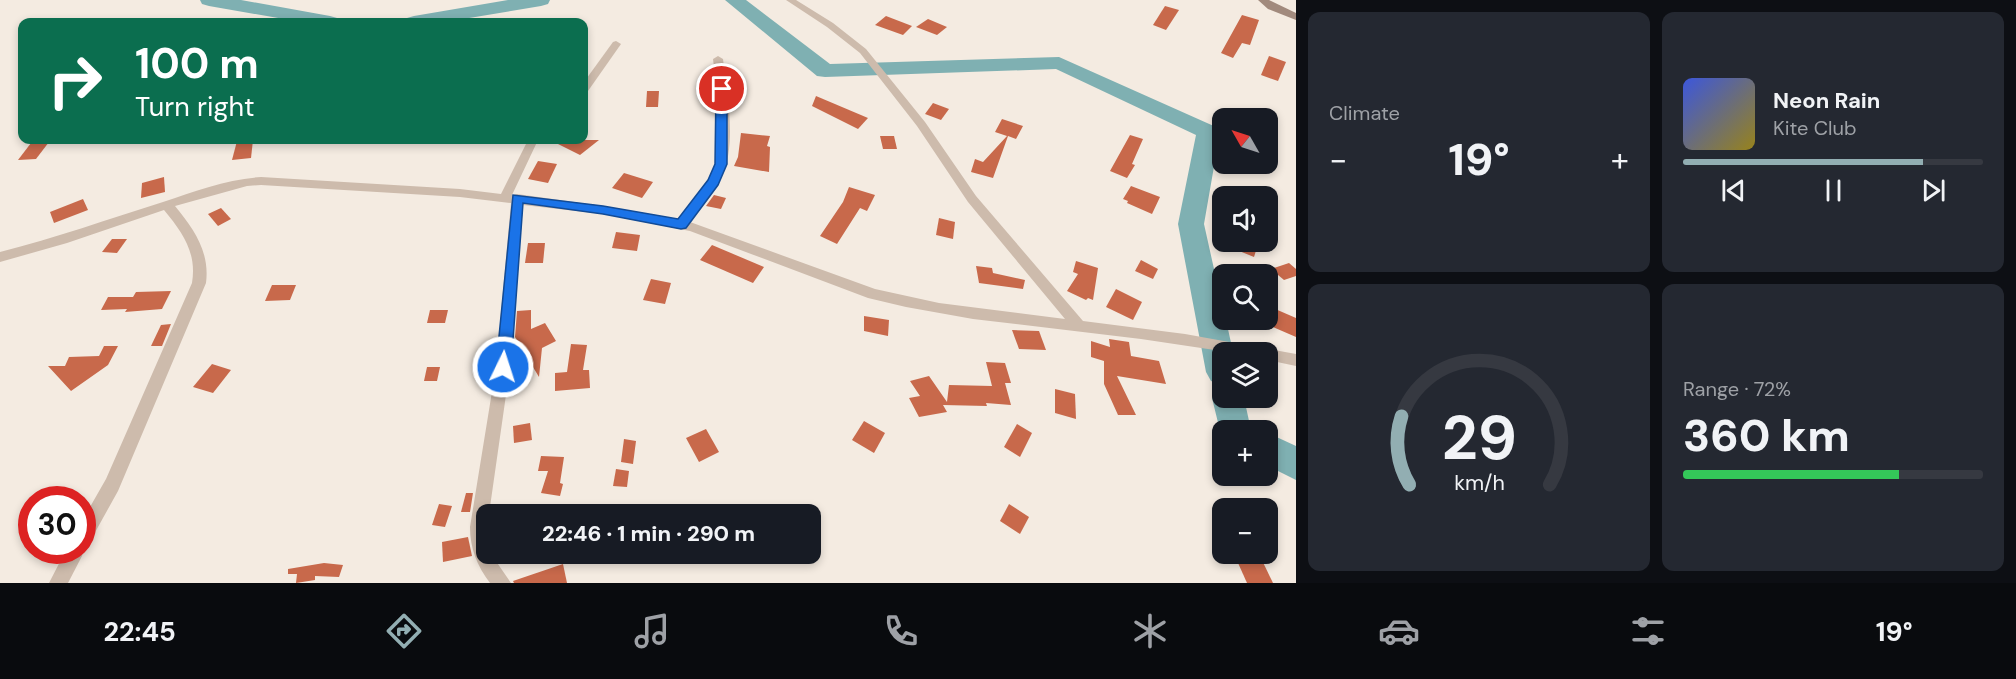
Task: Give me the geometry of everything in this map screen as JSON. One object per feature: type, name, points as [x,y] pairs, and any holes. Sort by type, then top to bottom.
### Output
[{"type":"street","points":[[790,0],[830,25],[863,51],[915,115],[972,199],[1079,326]]},
{"type":"street","points":[[1263,0],[1272,7],[1296,17]]},
{"type":"street","points":[[588,83],[616,44]]},
{"type":"street","points":[[681,225],[714,182],[721,164],[722,89],[718,59]]},
{"type":"street","points":[[502,583],[484,562],[479,533],[503,367],[511,198],[531,144]]},
{"type":"street","points":[[0,257],[47,246],[167,205],[232,186],[261,181],[511,198],[603,210],[681,225],[873,294],[906,303],[1006,318],[1144,333],[1212,344]]},
{"type":"street","points":[[96,514],[112,485],[199,283],[202,270],[201,258],[189,232],[167,205]]},
{"type":"street","points":[[1278,356],[1296,360]]},
{"type":"street","points":[[58,583],[68,564]]},
{"type":"building","points":[[1165,6],[1179,10],[1166,30],[1153,25]]},
{"type":"building","points":[[1242,15],[1259,20],[1250,45],[1242,43],[1233,58],[1221,53]]},
{"type":"building","points":[[886,16],[912,26],[903,35],[875,25]]},
{"type":"building","points":[[928,19],[947,27],[937,35],[916,27]]},
{"type":"building","points":[[1269,56],[1286,62],[1278,81],[1261,75]]},
{"type":"building","points":[[647,91],[659,91],[658,107],[646,107]]},
{"type":"building","points":[[816,96],[868,118],[858,129],[812,106]]},
{"type":"building","points":[[933,103],[949,109],[941,120],[925,114]]},
{"type":"building","points":[[1002,119],[1023,126],[1016,139],[1008,136],[993,178],[971,172],[975,159],[983,162],[1007,136],[995,132]]},
{"type":"building","points":[[741,133],[770,136],[767,146],[770,147],[769,172],[734,166],[738,157]]},
{"type":"building","points":[[1130,135],[1143,139],[1132,164],[1135,165],[1127,178],[1110,171]]},
{"type":"building","points":[[880,136],[894,136],[897,149],[883,149]]},
{"type":"building","points":[[588,140],[599,140],[580,155],[558,144],[588,144]]},
{"type":"building","points":[[30,144],[47,144],[36,159],[18,160]]},
{"type":"building","points":[[236,144],[253,144],[251,158],[232,160]]},
{"type":"building","points":[[538,161],[557,164],[548,183],[528,179]]},
{"type":"building","points":[[624,173],[653,182],[642,198],[612,188]]},
{"type":"building","points":[[164,177],[165,192],[141,198],[142,183]]},
{"type":"building","points":[[1131,186],[1160,197],[1152,214],[1123,199]]},
{"type":"building","points":[[849,187],[875,195],[867,211],[860,208],[837,244],[820,236],[843,202]]},
{"type":"building","points":[[714,195],[726,198],[721,209],[706,206]]},
{"type":"building","points":[[83,199],[88,210],[54,223],[50,212]]},
{"type":"building","points":[[221,208],[231,219],[218,226],[208,214]]},
{"type":"building","points":[[939,218],[955,222],[953,239],[936,235]]},
{"type":"building","points":[[616,232],[640,235],[637,251],[612,248]]},
{"type":"building","points":[[112,239],[127,239],[117,253],[102,252]]},
{"type":"building","points":[[528,243],[545,243],[543,263],[525,263]]},
{"type":"building","points":[[712,245],[764,267],[753,283],[700,260]]},
{"type":"building","points":[[1242,252],[1256,252],[1254,257]]},
{"type":"building","points":[[1141,260],[1158,269],[1153,279],[1135,271]]},
{"type":"building","points":[[1076,261],[1098,268],[1093,300],[1088,298],[1086,300],[1067,291],[1078,274],[1073,272]]},
{"type":"building","points":[[1289,263],[1296,269],[1296,276],[1284,280],[1278,275],[1278,267]]},
{"type":"building","points":[[976,266],[992,268],[993,273],[1025,280],[1023,289],[979,283]]},
{"type":"building","points":[[651,279],[671,283],[665,304],[643,300]]},
{"type":"building","points":[[272,285],[296,285],[290,300],[265,301]]},
{"type":"building","points":[[1116,289],[1142,302],[1133,320],[1106,307]]},
{"type":"building","points":[[171,291],[162,309],[125,312],[127,309],[101,310],[108,297],[133,297],[136,292]]},
{"type":"building","points":[[430,310],[448,310],[445,323],[427,323]]},
{"type":"building","points":[[531,310],[531,329],[545,323],[556,341],[542,348],[539,377],[515,337],[517,311]]},
{"type":"building","points":[[1278,310],[1296,318],[1296,337],[1278,329]]},
{"type":"building","points":[[864,316],[889,320],[888,336],[864,331]]},
{"type":"building","points":[[171,324],[162,346],[151,346],[161,325]]},
{"type":"building","points":[[1012,330],[1039,331],[1046,350],[1019,349]]},
{"type":"building","points":[[1109,339],[1129,342],[1131,356],[1159,361],[1166,384],[1117,376],[1136,415],[1118,415],[1104,384],[1104,361],[1091,357],[1091,341],[1110,347]]},
{"type":"building","points":[[571,344],[587,345],[583,370],[589,370],[590,388],[555,391],[555,373],[567,372]]},
{"type":"building","points":[[104,346],[118,346],[108,365],[71,391],[48,366],[65,366],[69,357],[99,356]]},
{"type":"building","points":[[986,362],[1005,363],[1011,383],[1005,383],[1011,405],[986,403],[987,406],[943,405],[947,412],[919,417],[909,398],[920,396],[910,381],[929,376],[947,402],[949,385],[992,386]]},
{"type":"building","points":[[212,364],[231,370],[213,393],[193,387]]},
{"type":"building","points":[[427,367],[440,367],[437,381],[424,381]]},
{"type":"building","points":[[1055,389],[1075,394],[1076,419],[1055,413]]},
{"type":"building","points":[[864,421],[885,433],[874,453],[852,440]]},
{"type":"building","points":[[530,423],[532,440],[514,443],[513,426]]},
{"type":"building","points":[[1017,424],[1032,433],[1020,457],[1004,447]]},
{"type":"building","points":[[706,429],[719,452],[699,462],[686,438]]},
{"type":"building","points":[[624,439],[636,441],[633,464],[621,462]]},
{"type":"building","points":[[541,456],[564,457],[560,496],[541,493],[548,471],[538,471]]},
{"type":"building","points":[[616,469],[629,471],[627,487],[613,486]]},
{"type":"building","points":[[466,493],[473,493],[470,512],[461,512]]},
{"type":"building","points":[[439,504],[452,506],[445,527],[432,525]]},
{"type":"building","points":[[1009,504],[1029,517],[1020,534],[1000,521]]},
{"type":"building","points":[[468,537],[472,556],[443,562],[442,542]]},
{"type":"building","points":[[324,563],[343,565],[339,577],[315,576],[315,580],[296,583],[297,574],[288,574],[288,569]]},
{"type":"building","points":[[563,564],[567,583],[514,583],[513,581]]},
{"type":"building","points":[[1238,564],[1264,564],[1273,583],[1247,583]]},
{"type":"waterway","points":[[209,0],[308,18]]},
{"type":"waterway","points":[[437,18],[541,0]]},
{"type":"waterway","points":[[734,0],[825,71],[1059,63],[1208,132],[1191,224],[1216,342]]},
{"type":"waterway","points":[[1230,408],[1233,420]]},
{"type":"waterway","points":[[1278,454],[1296,464]]},
{"type":"route","points":[[503,367],[517,198],[603,210],[681,225],[714,182],[721,164],[722,89]]}]
